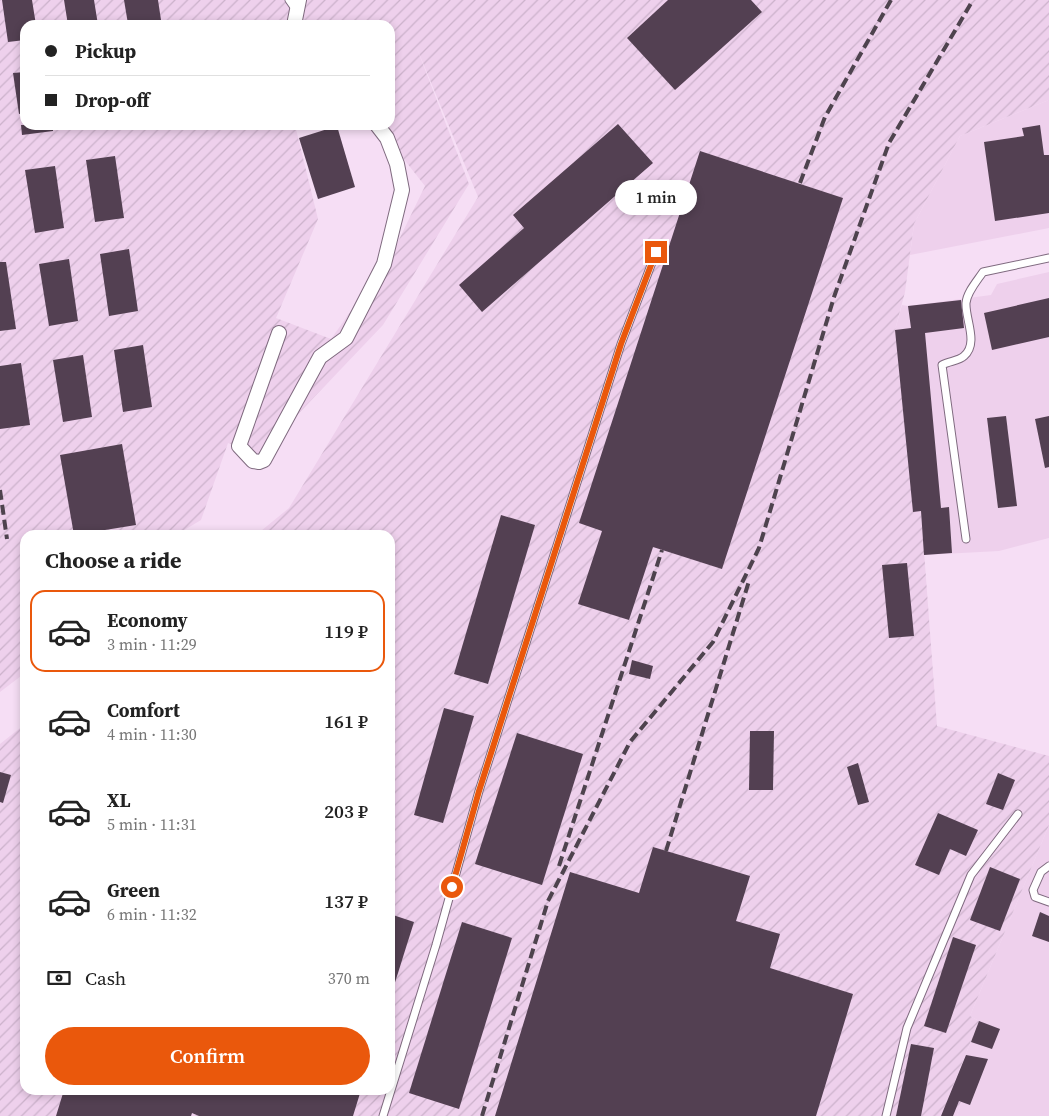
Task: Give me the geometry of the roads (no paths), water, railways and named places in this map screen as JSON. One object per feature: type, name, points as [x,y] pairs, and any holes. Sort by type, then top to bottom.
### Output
[{"type":"street","points":[[294,20],[295,3]]},
{"type":"street","points":[[279,333],[239,446],[253,461],[259,462],[264,460],[320,357],[346,338],[384,264],[402,190],[397,164],[387,138],[381,130]]},
{"type":"lane","points":[[395,1077],[436,945],[479,791],[621,344],[656,252]]},
{"type":"lane","points":[[966,539],[942,365],[963,358],[970,350],[971,341],[966,304],[968,295],[983,272],[1049,258]]},
{"type":"lane","points":[[886,1116],[907,1028],[971,875],[1018,814]]},
{"type":"lane","points":[[1049,866],[1041,872],[1033,890],[1036,897],[1049,902]]},
{"type":"lane","points":[[383,1116],[390,1095]]},
{"type":"railway","points":[[800,183],[825,117],[891,0]]},
{"type":"railway","points":[[482,1116],[548,901],[630,742],[713,642],[759,548],[834,297],[889,143],[973,0]]},
{"type":"railway","points":[[0,490],[7,539]]},
{"type":"railway","points":[[559,866],[662,550]]},
{"type":"railway","points":[[666,851],[749,581]]}]
